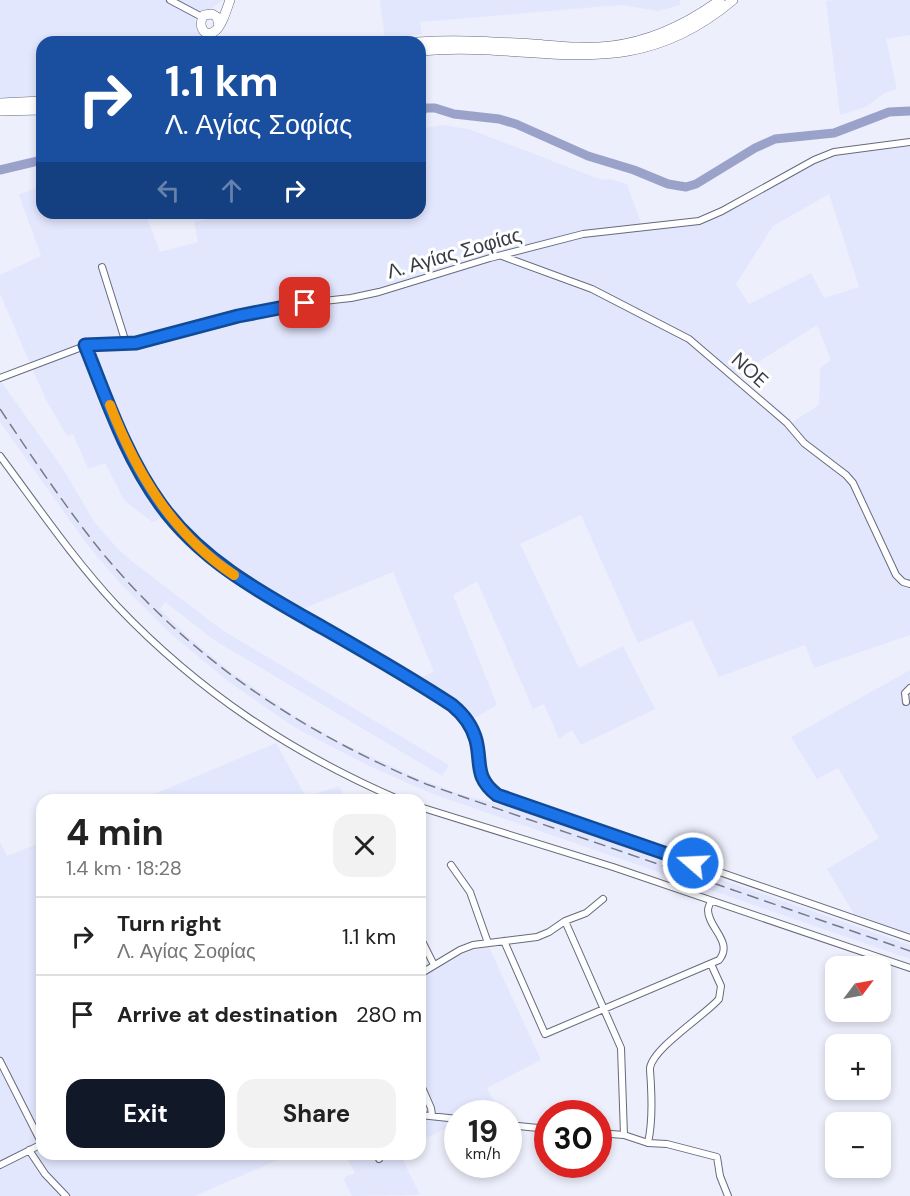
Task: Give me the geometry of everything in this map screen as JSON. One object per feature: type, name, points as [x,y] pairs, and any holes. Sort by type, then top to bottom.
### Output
[{"type":"street","points":[[170,0],[205,15],[217,17],[213,33]]},
{"type":"street","points":[[213,33],[203,31],[200,26],[205,15],[228,0]]},
{"type":"street","points":[[213,33],[228,0]]},
{"type":"street","points":[[426,42],[474,40],[573,47],[610,46],[664,33],[685,23],[720,0]]},
{"type":"street","points":[[426,51],[488,50],[580,57],[618,54],[672,39],[704,22],[733,0]]},
{"type":"street","points":[[0,102],[36,101]]},
{"type":"street","points":[[0,111],[36,110]]},
{"type":"street","name":"Λ. Αγίας Σοφίας","points":[[0,378],[85,345],[126,343],[163,337],[287,305],[351,298],[380,292],[583,234],[699,221],[722,211],[814,160],[834,152],[910,141]]},
{"type":"street","name":"NOE","points":[[501,256],[592,289],[689,339],[706,352],[787,423],[804,443],[846,475],[853,483],[896,575],[910,585]]},
{"type":"street","points":[[102,267],[126,343]]},
{"type":"street","points":[[85,345],[132,457],[153,493],[174,521],[194,542],[227,570],[460,711],[472,729],[477,747],[480,775],[486,785],[497,795],[910,938]]},
{"type":"street","points":[[0,456],[76,558],[151,640],[185,670],[260,727],[287,744],[387,794]]},
{"type":"street","points":[[906,702],[905,693],[910,688]]},
{"type":"street","points":[[426,809],[613,867],[910,968]]},
{"type":"street","points":[[451,865],[470,892],[488,943]]},
{"type":"street","points":[[426,970],[473,945],[537,937],[565,921],[586,913],[603,899]]},
{"type":"street","points":[[504,941],[545,1034],[719,960],[723,955],[723,946],[708,910],[711,901]]},
{"type":"street","points":[[565,921],[621,1048],[624,1135]]},
{"type":"street","points":[[426,949],[434,964]]},
{"type":"street","points":[[648,1143],[652,1063],[664,1048],[719,999],[721,986],[711,964]]},
{"type":"street","points":[[0,1061],[36,1132]]},
{"type":"street","points":[[426,1097],[432,1115]]},
{"type":"street","points":[[426,1115],[444,1117]]},
{"type":"street","points":[[612,1134],[624,1135],[648,1143],[667,1144],[717,1157],[720,1176],[728,1196]]},
{"type":"street","points":[[0,1165],[36,1147]]},
{"type":"street","points":[[29,1150],[45,1174],[66,1196]]},
{"type":"shaded area","points":[[0,0],[222,0],[211,9],[202,10],[195,19],[197,30],[203,36],[36,36],[36,97],[0,98]]},
{"type":"shaded area","points":[[380,0],[680,0],[680,5],[658,11],[621,5],[420,22],[422,34],[385,36]]},
{"type":"shaded area","points":[[910,0],[910,35],[886,39],[897,89],[883,94],[866,107],[840,115],[826,1]]},
{"type":"shaded area","points":[[441,125],[469,129],[602,180],[610,179],[627,184],[643,229],[699,223],[815,162],[838,153],[910,146],[910,635],[814,668],[805,645],[719,677],[692,620],[638,643],[581,515],[520,544],[579,668],[623,646],[655,709],[581,745],[572,730],[559,739],[544,704],[533,709],[477,581],[453,595],[497,705],[473,719],[463,707],[417,679],[434,672],[393,572],[300,610],[220,561],[174,514],[152,522],[124,500],[105,463],[88,469],[73,434],[67,436],[46,400],[0,294],[0,275],[41,256],[19,195],[36,188],[36,219],[147,219],[160,252],[198,242],[194,222],[209,219],[426,219],[426,128]],"holes":[[[829,194],[859,287],[824,298],[811,273],[749,304],[736,284],[773,226]],[[817,325],[831,360],[820,368],[819,405],[791,423],[783,412],[736,376]]]},
{"type":"shaded area","points":[[0,380],[62,467],[95,523],[133,562],[222,630],[449,765],[442,776],[214,640],[165,602],[160,609],[186,635],[231,672],[293,715],[340,742],[412,776],[462,795],[503,805],[910,945],[910,959],[433,794],[369,766],[294,727],[229,682],[171,634],[118,581],[86,543],[0,422]]},
{"type":"shaded area","points":[[910,670],[910,934],[854,914],[827,869],[879,838],[838,768],[817,779],[791,737]]},
{"type":"shaded area","points":[[276,743],[304,794],[154,794]]},
{"type":"shaded area","points":[[339,786],[343,794],[315,794]]},
{"type":"shaded area","points":[[0,842],[7,856],[36,844],[36,1160],[277,1160],[195,1196],[0,1196]]},
{"type":"shaded area","points":[[488,945],[541,1060],[487,1088],[493,1100],[444,1100],[444,1129],[426,1138],[426,971],[456,956]]},
{"type":"shaded area","points":[[348,1160],[403,1160],[420,1195],[352,1196],[343,1178],[355,1173]]},
{"type":"waterway","points":[[426,108],[499,119],[516,124],[588,156],[634,170],[668,184],[686,187],[696,184],[755,148],[775,139],[834,133],[889,112],[910,111]]},
{"type":"waterway","points":[[0,170],[36,161]]},
{"type":"railway","points":[[0,409],[74,516],[134,589],[208,657],[290,715],[379,763],[426,784],[910,951]]},
{"type":"slow traffic","points":[[110,405],[132,457],[162,507],[194,542],[234,575]]},
{"type":"route","points":[[305,303],[238,316],[136,343],[85,345],[124,441],[162,507],[194,542],[227,570],[267,596],[441,697],[460,711],[476,739],[480,775],[486,785],[497,795],[693,863]]}]
